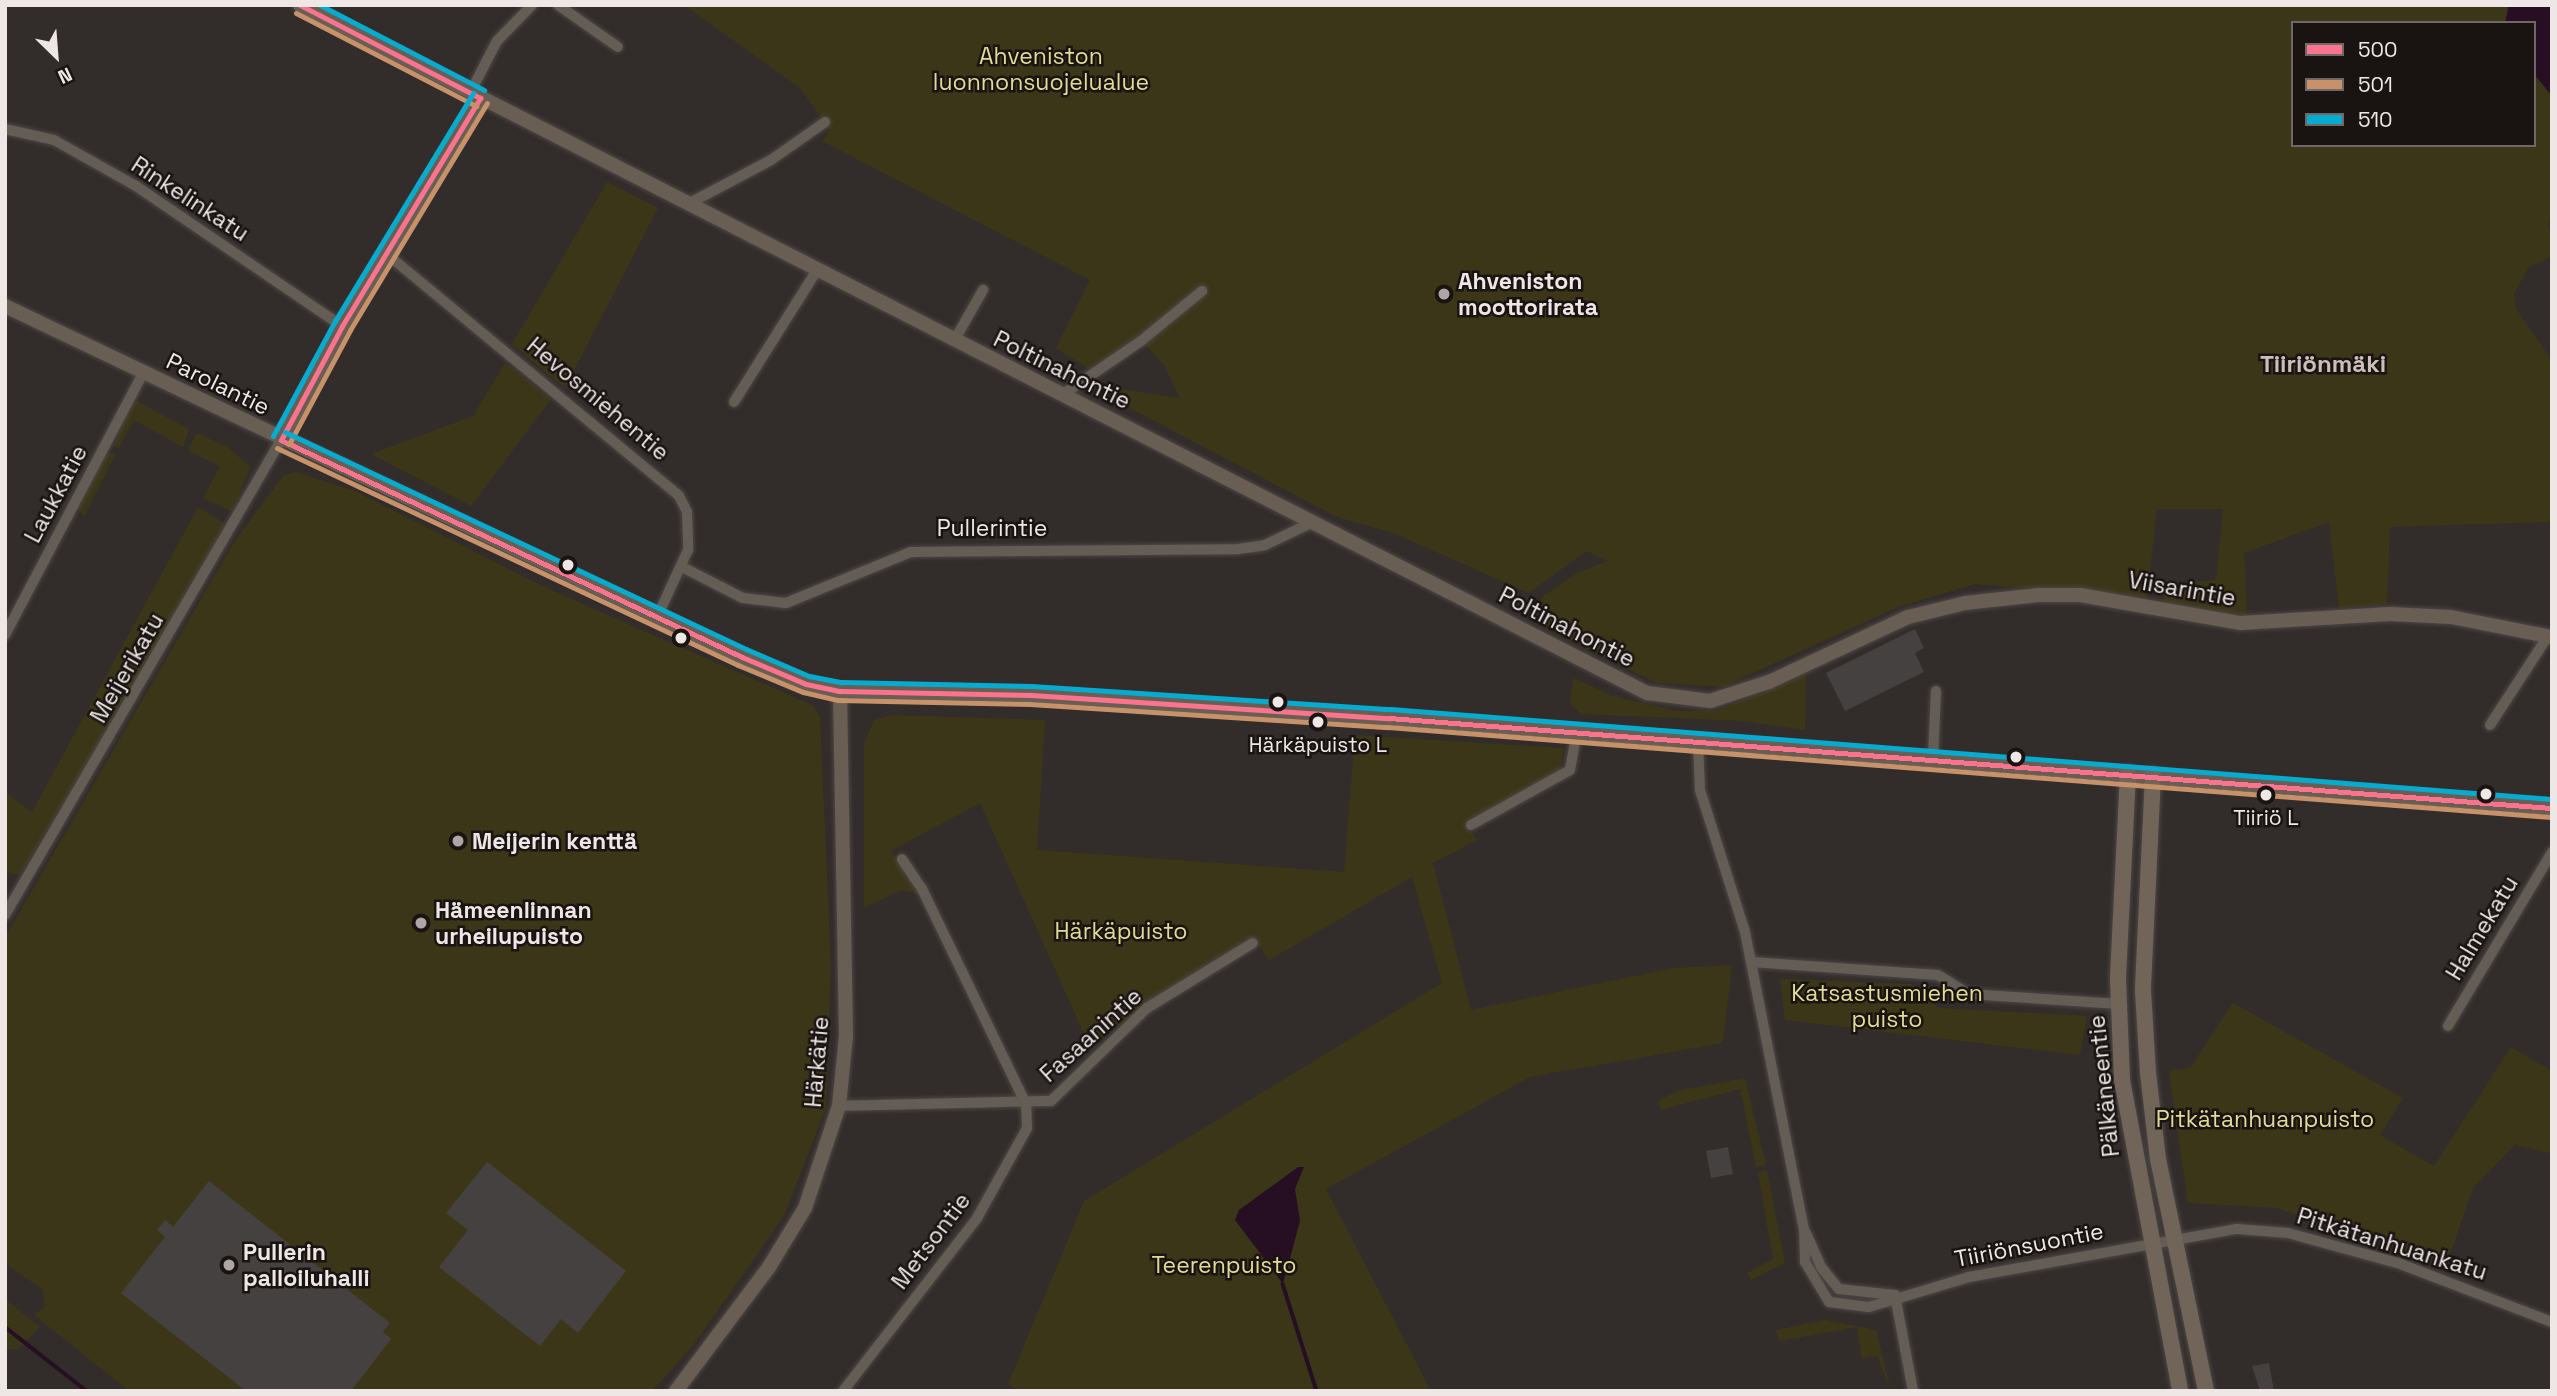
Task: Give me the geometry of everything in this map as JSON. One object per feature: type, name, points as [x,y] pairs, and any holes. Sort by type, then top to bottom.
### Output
[{"type":"main road","name":"Poltinahontie","points":[[300,5],[1647,693],[1671,699],[1727,696],[1815,660]]},
{"type":"main road","points":[[281,440],[342,326],[388,254],[475,95]]},
{"type":"main road","name":"Parolantie","points":[[5,306],[281,440],[806,684],[840,691],[1030,695],[1577,732],[2552,808]]},
{"type":"main road","name":"Viisarintie","points":[[1815,660],[1908,617],[1965,603],[2039,595],[2080,596],[2241,623],[2414,614],[2481,620],[2550,636]]},
{"type":"main road","name":"Härkätie","points":[[676,1391],[769,1267],[805,1208],[839,1106],[845,1036],[840,691]]},
{"type":"main road","name":"Pälkäneentie","points":[[2128,773],[2119,1004],[2129,1133],[2180,1391]]},
{"type":"main road","name":"Pälkäneentie","points":[[2153,775],[2145,1031],[2151,1117],[2206,1391]]},
{"type":"street","points":[[475,95],[497,41],[532,5]]},
{"type":"street","points":[[558,5],[618,47]]},
{"type":"street","points":[[688,204],[771,160],[825,122]]},
{"type":"street","name":"Rinkelinkatu","points":[[5,129],[54,140],[136,186],[342,326]]},
{"type":"street","name":"Hevosmiehentie","points":[[388,254],[679,496],[690,528],[684,568],[658,615]]},
{"type":"street","points":[[734,402],[817,270]]},
{"type":"street","points":[[954,341],[983,290]]},
{"type":"street","points":[[1062,395],[1142,341],[1202,290]]},
{"type":"street","name":"Laukkatie","points":[[5,635],[143,373]]},
{"type":"street","name":"Meijerikatu","points":[[5,915],[281,440]]},
{"type":"street","name":"Pullerintie","points":[[684,568],[743,598],[786,603],[911,552],[1238,549],[1265,545],[1311,523]]},
{"type":"street","points":[[2490,724],[2550,636]]},
{"type":"street","points":[[1933,759],[1936,691]]},
{"type":"street","points":[[1471,825],[1570,769],[1577,732]]},
{"type":"street","points":[[1698,741],[1700,790],[1751,962],[1804,1229],[1805,1262],[1829,1302],[1856,1309],[1895,1296]]},
{"type":"street","name":"Halmekatu","points":[[2448,1026],[2552,852]]},
{"type":"street","points":[[839,1106],[1026,1104],[922,889],[902,859]]},
{"type":"street","name":"Fasaanintie","points":[[1026,1104],[1051,1101],[1147,1008],[1253,943]]},
{"type":"street","points":[[1751,962],[1938,975],[1969,994],[2119,1004]]},
{"type":"street","name":"Metsontie","points":[[843,1391],[976,1218],[1027,1128],[1026,1104]]},
{"type":"street","points":[[1804,1229],[1821,1267],[1839,1289],[1895,1296]]},
{"type":"street","name":"Pitkätanhuankatu","points":[[2173,1237],[2237,1229],[2288,1233],[2398,1263],[2552,1322]]},
{"type":"street","name":"Tiiriönsuontie","points":[[1895,1296],[2173,1237]]},
{"type":"street","points":[[1895,1296],[1913,1391]]},
{"type":"green space","name":"Ahveniston luonnonsuojelualue","points":[[684,5],[2509,5],[2505,21],[2291,21],[2291,147],[2536,147],[2536,76],[2552,96],[2552,217],[2547,226],[2552,227],[2552,257],[2529,267],[2514,294],[2516,309],[2552,360],[2552,522],[2390,527],[2387,604],[2339,608],[2329,522],[2244,553],[2247,616],[2164,604],[2164,585],[2216,580],[2223,509],[2157,509],[2147,598],[1975,584],[1898,607],[1723,687],[1657,683],[1536,624],[1542,597],[1577,573],[1608,561],[1586,551],[1529,593],[1393,533],[1337,517],[1118,402],[1113,388],[1180,398],[1164,365],[1142,341],[1094,372],[1056,348],[1090,280],[822,141],[830,130],[800,88]]},
{"type":"green space","points":[[607,182],[658,208],[565,388],[512,344]]},
{"type":"green space","points":[[505,363],[551,399],[471,506],[371,454],[473,416]]},
{"type":"green space","points":[[137,401],[189,429],[183,447],[134,420],[119,448],[114,446],[131,402]]},
{"type":"green space","points":[[197,433],[228,447],[250,467],[233,512],[203,498],[220,467],[188,450]]},
{"type":"green space","points":[[106,453],[116,454],[84,517],[78,508]]},
{"type":"green space","name":"Hämeenlinnan urheilupuisto","points":[[295,472],[355,491],[538,584],[814,706],[820,717],[831,965],[826,1108],[784,1216],[692,1347],[652,1391],[129,1391],[34,1315],[44,1307],[43,1290],[5,1263],[5,937],[234,542],[283,476]]},
{"type":"green space","points":[[198,507],[225,523],[205,565],[20,875],[5,872],[5,792],[32,812]]},
{"type":"green space","points":[[1806,674],[1805,730],[1745,721],[1581,714],[1570,704],[1573,678],[1613,696],[1677,711],[1716,711]]},
{"type":"green space","name":"Teerenpuisto","points":[[892,715],[1045,720],[1037,850],[1344,872],[1355,735],[1564,748],[1560,770],[1465,822],[1477,840],[1433,863],[1471,1010],[1673,968],[1732,965],[1723,1043],[1530,1077],[1326,1189],[1431,1391],[1020,1391],[1008,1384],[1084,1201],[1442,983],[1412,877],[1269,960],[1255,940],[1141,1009],[1090,1047],[980,803],[891,851],[919,894],[901,890],[864,908],[864,743],[874,720]]},
{"type":"green space","name":"Katsastusmiehen puisto","points":[[1780,979],[1911,984],[1939,1008],[2087,1016],[2080,1055],[1785,1020]]},
{"type":"green space","name":"Pitkätanhuanpuisto","points":[[2233,1003],[2403,1098],[2380,1135],[2434,1166],[2511,1047],[2552,1071],[2552,1154],[2515,1145],[2473,1188],[2447,1263],[2277,1208],[2188,1203],[2169,1071],[2190,1068]]},
{"type":"green space","points":[[1745,1078],[1766,1165],[1756,1167],[1740,1089],[1661,1110],[1658,1101],[1677,1091]]},
{"type":"green space","points":[[1767,1170],[1785,1263],[1751,1280],[1747,1273],[1773,1259],[1758,1173]]},
{"type":"green space","points":[[5,1299],[40,1327],[18,1349],[5,1349]]},
{"type":"green space","points":[[1825,1320],[1876,1330],[1891,1391],[1877,1356],[1862,1359],[1857,1327],[1780,1341],[1775,1330]]},
{"type":"shaded area","points":[[2509,5],[2552,5],[2552,96],[2536,76],[2536,21],[2505,21]]},
{"type":"shaded area","points":[[1298,1167],[1304,1167],[1295,1189],[1300,1221],[1283,1284],[1235,1220],[1239,1210]]},
{"type":"building","points":[[1915,629],[1924,648],[1915,653],[1924,672],[1845,711],[1826,673]]},
{"type":"building","points":[[1728,1147],[1733,1174],[1711,1178],[1706,1151]]},
{"type":"building","points":[[487,1162],[626,1271],[578,1333],[561,1319],[540,1346],[439,1267],[468,1230],[446,1213]]},
{"type":"building","name":"Pullerin palloiluhalli","points":[[209,1181],[390,1323],[383,1332],[391,1339],[351,1391],[246,1391],[121,1293],[165,1237],[157,1230],[165,1220],[173,1227]]},
{"type":"building","points":[[2269,1363],[2274,1391],[2260,1391],[2252,1366]]},
{"type":"waterway","points":[[1283,1284],[1317,1391]]},
{"type":"waterway","points":[[5,1327],[87,1391]]},
{"type":"transit line","name":"500","points":[[300,5],[480,98]]},
{"type":"transit line","name":"510","points":[[320,5],[484,90]]},
{"type":"transit line","name":"501","points":[[296,13],[476,106]]},
{"type":"transit line","name":"510","points":[[273,436],[335,321],[473,93]]},
{"type":"transit line","name":"500","points":[[281,440],[342,326],[480,98]]},
{"type":"transit line","name":"501","points":[[289,444],[350,330],[487,103]]},
{"type":"transit line","name":"510","points":[[285,432],[746,649],[809,676],[841,682],[1031,686],[1390,709],[2552,799]]},
{"type":"transit line","name":"500","points":[[281,440],[742,657],[806,684],[840,691],[1030,695],[1389,718],[2552,808]]},
{"type":"transit line","name":"501","points":[[277,448],[738,665],[803,692],[838,700],[1030,704],[1388,727],[2551,817]]},
{"type":"place","name":"Ahveniston moottorirata","points":[[1444,294]]},
{"type":"place","name":"Härkäpuisto L","points":[[1318,722]]},
{"type":"place","name":"Tiiriö L","points":[[2266,795]]},
{"type":"place","name":"Meijerin kenttä","points":[[458,841]]},
{"type":"place","name":"Hämeenlinnan urheilupuisto","points":[[421,923]]},
{"type":"place","name":"Pullerin palloiluhalli","points":[[229,1265]]},
{"type":"district","name":"Tiiriönmäki","points":[[2323,364]]},
{"type":"park label","name":"Härkäpuisto","points":[[1121,931]]}]
